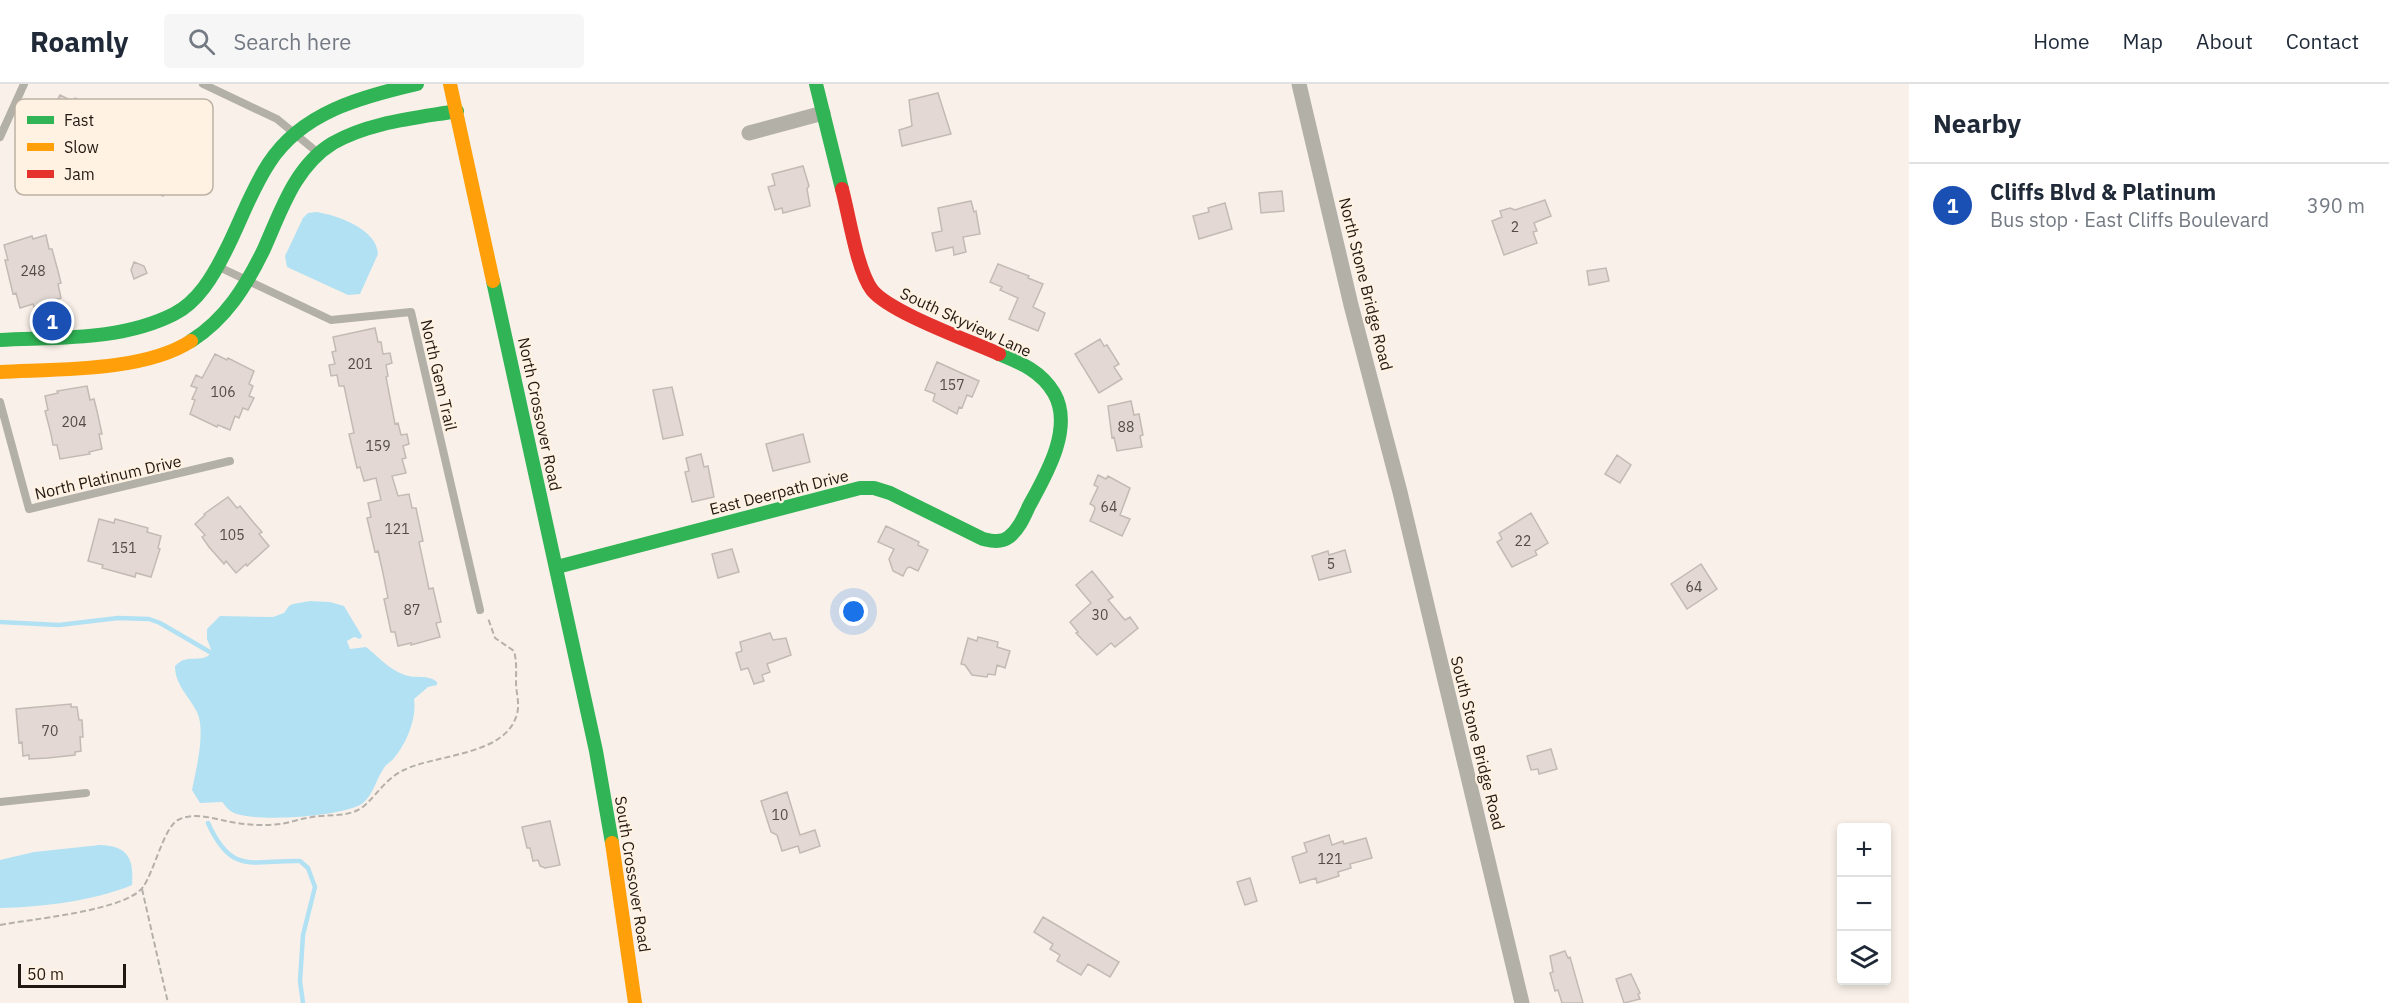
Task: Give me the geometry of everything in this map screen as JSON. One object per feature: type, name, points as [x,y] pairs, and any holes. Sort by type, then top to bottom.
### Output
[{"type":"street","points":[[0,340],[109,333],[143,327],[175,314],[195,299],[218,267],[274,156],[295,134],[319,114],[357,98],[417,84]]},
{"type":"street","name":"North Crossover Road","points":[[450,84],[596,751]]},
{"type":"street","name":"South Skyview Lane","points":[[816,84],[861,265],[872,290],[891,306],[1024,365],[1043,378],[1056,397],[1061,417],[1060,435],[1055,452],[1018,528],[1012,536],[1003,541]]},
{"type":"street","name":"North Stone Bridge Road","points":[[1299,84],[1351,305],[1400,492]]},
{"type":"street","points":[[0,372],[120,363],[161,356],[188,344],[217,323],[249,282],[292,188],[318,154],[339,140],[386,124],[457,111]]},
{"type":"street","points":[[749,133],[823,113]]},
{"type":"street","name":"East Deerpath Drive","points":[[557,567],[860,488],[874,488],[890,493],[983,539],[993,542],[1003,541]]},
{"type":"street","name":"South Stone Bridge Road","points":[[1400,492],[1522,1003]]},
{"type":"street","name":"South Crossover Road","points":[[596,751],[617,869],[635,1003]]},
{"type":"lane","points":[[17,99],[24,84]]},
{"type":"lane","points":[[203,84],[277,119],[318,154]]},
{"type":"lane","points":[[0,137],[15,104]]},
{"type":"lane","name":"North Gem Trail","points":[[218,267],[331,320],[411,312],[480,610]]},
{"type":"lane","name":"North Platinum Drive","points":[[0,402],[29,509],[230,461]]},
{"type":"lane","points":[[0,802],[86,793]]},
{"type":"path","points":[[0,925],[99,908],[133,897],[142,889],[168,829],[176,821],[188,816],[212,817],[262,825],[348,813],[363,807],[392,776],[406,768],[486,746],[507,732],[517,713],[517,664],[514,651],[495,638],[487,616],[480,610]]},
{"type":"path","points":[[142,889],[168,1003]]},
{"type":"water","points":[[316,212],[345,220],[371,237],[376,245],[378,254],[360,294],[348,295],[287,267],[285,256],[303,218],[308,213]]},
{"type":"water","points":[[310,601],[330,602],[344,606],[362,636],[360,639],[354,637],[347,641],[350,649],[366,647],[399,672],[409,676],[430,678],[437,682],[437,685],[428,687],[414,699],[414,715],[406,738],[393,759],[381,772],[370,795],[363,803],[353,808],[318,815],[277,818],[243,815],[231,811],[222,802],[200,803],[192,790],[199,751],[200,720],[177,679],[175,666],[185,660],[204,658],[212,652],[207,639],[207,629],[220,616],[273,617],[284,613],[293,604]]},
{"type":"water","points":[[100,845],[117,848],[127,855],[132,867],[132,885],[117,891],[67,902],[0,908],[0,860],[34,852]]},
{"type":"building","points":[[938,93],[951,134],[902,146],[899,130],[912,126],[909,100]]},
{"type":"building","points":[[803,166],[809,186],[807,189],[810,206],[783,213],[782,208],[775,210],[768,187],[775,185],[772,174]]},
{"type":"building","points":[[1282,191],[1284,211],[1261,213],[1259,193]]},
{"type":"building","points":[[1545,200],[1551,216],[1534,223],[1537,231],[1533,232],[1537,243],[1504,255],[1492,221],[1502,217],[1500,211],[1510,208],[1515,210]]},
{"type":"building","points":[[971,201],[974,212],[976,211],[980,234],[963,237],[966,252],[954,255],[953,247],[936,251],[932,233],[942,231],[938,208]]},
{"type":"building","points":[[1225,203],[1232,229],[1199,239],[1193,216],[1209,212],[1208,208]]},
{"type":"building","points":[[46,235],[61,283],[58,284],[61,298],[34,307],[33,304],[20,308],[16,293],[13,294],[4,245],[32,236],[33,239]]},
{"type":"building","points":[[134,262],[144,266],[147,273],[134,279],[131,270]]},
{"type":"building","points":[[998,264],[1043,284],[1033,307],[1045,313],[1038,331],[1009,319],[1018,298],[1000,290],[1002,287],[990,282]]},
{"type":"building","points":[[1606,268],[1609,281],[1589,285],[1587,271]]},
{"type":"building","points":[[375,328],[383,354],[390,353],[392,363],[386,365],[388,376],[386,377],[395,424],[398,423],[401,435],[407,434],[409,444],[403,446],[406,458],[402,459],[406,473],[392,476],[398,496],[409,494],[412,508],[416,508],[423,541],[419,542],[429,589],[433,588],[441,622],[436,623],[440,637],[411,645],[411,643],[398,646],[395,632],[391,632],[384,599],[388,598],[383,573],[378,551],[375,552],[367,518],[371,517],[368,503],[381,500],[376,478],[364,481],[360,467],[357,468],[349,434],[354,433],[344,386],[339,386],[337,375],[331,376],[329,365],[335,364],[332,352],[336,351],[333,337]]},
{"type":"building","points":[[1100,339],[1104,346],[1107,345],[1119,364],[1114,367],[1122,379],[1099,393],[1075,354]]},
{"type":"building","points":[[215,354],[254,371],[249,384],[253,386],[249,396],[254,398],[248,410],[243,408],[239,418],[235,416],[230,430],[218,425],[217,427],[190,414],[195,400],[192,399],[197,388],[191,386],[196,375],[202,378]]},
{"type":"building","points":[[937,362],[979,381],[972,397],[967,395],[957,414],[933,401],[935,394],[925,390]]},
{"type":"building","points":[[87,386],[90,400],[94,399],[97,411],[102,434],[99,434],[102,449],[89,452],[90,454],[60,459],[57,445],[53,445],[45,411],[48,410],[45,396],[58,393],[57,391]]},
{"type":"building","points":[[672,387],[683,435],[663,439],[653,390]]},
{"type":"building","points":[[1131,401],[1134,415],[1139,414],[1143,435],[1140,436],[1142,447],[1117,451],[1114,437],[1112,438],[1108,406]]},
{"type":"building","points":[[803,434],[810,462],[773,471],[766,444]]},
{"type":"building","points":[[701,454],[704,467],[708,466],[714,497],[692,502],[685,472],[689,471],[686,458]]},
{"type":"building","points":[[1617,455],[1631,465],[1620,483],[1605,474]]},
{"type":"building","points":[[1098,475],[1106,479],[1108,476],[1130,488],[1120,515],[1130,519],[1122,536],[1090,521],[1095,509],[1090,504],[1098,487],[1094,485]]},
{"type":"building","points":[[228,497],[237,508],[240,506],[262,532],[259,534],[269,546],[236,573],[226,561],[224,564],[209,547],[202,537],[205,535],[195,524],[204,514]]},
{"type":"building","points":[[1531,513],[1548,543],[1535,551],[1537,555],[1512,567],[1497,542],[1502,539],[1499,533]]},
{"type":"building","points":[[99,519],[114,523],[115,519],[148,528],[147,532],[161,536],[158,548],[160,549],[151,577],[136,573],[135,577],[102,568],[103,565],[88,561]]},
{"type":"building","points":[[886,526],[919,542],[918,545],[928,550],[918,571],[907,568],[903,576],[893,571],[889,559],[894,549],[878,542]]},
{"type":"building","points":[[732,549],[739,572],[718,578],[712,554]]},
{"type":"building","points":[[1345,550],[1351,572],[1319,580],[1312,556],[1328,551],[1329,555]]},
{"type":"building","points":[[1701,564],[1717,589],[1687,609],[1671,584]]},
{"type":"building","points":[[1092,571],[1113,597],[1108,600],[1125,620],[1130,617],[1138,628],[1115,647],[1111,643],[1097,655],[1076,633],[1078,632],[1070,622],[1091,603],[1076,585]]},
{"type":"building","points":[[770,633],[773,640],[786,638],[791,655],[767,664],[770,672],[762,675],[764,681],[754,684],[748,668],[741,670],[736,653],[742,651],[740,642]]},
{"type":"building","points":[[978,637],[998,642],[997,647],[1010,651],[1005,668],[997,665],[995,675],[988,674],[987,677],[972,675],[965,665],[961,664],[968,638],[977,641]]},
{"type":"building","points":[[71,704],[71,707],[77,707],[79,720],[82,720],[81,751],[75,752],[75,755],[48,758],[29,759],[29,755],[23,756],[22,742],[19,743],[16,709]]},
{"type":"building","points":[[1551,749],[1557,769],[1539,774],[1538,769],[1531,770],[1527,756]]},
{"type":"building","points":[[787,792],[800,835],[815,830],[820,846],[800,853],[798,846],[782,851],[777,835],[771,832],[761,801]]},
{"type":"building","points":[[550,821],[560,865],[545,868],[540,866],[538,860],[533,861],[522,827]]},
{"type":"building","points":[[1329,835],[1332,845],[1366,838],[1372,858],[1350,864],[1351,868],[1338,872],[1339,876],[1317,883],[1316,878],[1300,883],[1292,857],[1307,852],[1304,843]]},
{"type":"building","points":[[1250,878],[1257,901],[1245,905],[1237,882]]},
{"type":"building","points":[[1043,917],[1119,962],[1110,977],[1088,964],[1081,975],[1057,961],[1060,955],[1050,949],[1053,944],[1034,932]]},
{"type":"building","points":[[1565,951],[1568,958],[1570,957],[1583,1003],[1562,1003],[1558,990],[1555,991],[1550,973],[1553,972],[1550,956]]},
{"type":"building","points":[[1631,974],[1640,993],[1638,994],[1640,999],[1624,1003],[1616,979]]},
{"type":"waterway","points":[[0,622],[59,625],[118,618],[149,619],[215,655]]},
{"type":"waterway","points":[[208,823],[217,840],[235,858],[256,863],[300,861],[308,868],[315,887],[303,935],[300,981],[303,1003]]},
{"type":"traffic: fast","points":[[0,340],[66,338],[111,333],[154,323],[183,309],[210,279],[257,184],[283,145],[298,131],[334,109],[354,101],[417,84]]},
{"type":"traffic: fast","points":[[816,84],[842,189]]},
{"type":"traffic: fast","points":[[191,341],[215,323],[234,301],[264,249],[291,190],[309,164],[320,153],[347,136],[378,125],[457,111]]},
{"type":"traffic: fast","points":[[493,281],[596,751],[612,843]]},
{"type":"traffic: fast","points":[[557,567],[860,488],[874,488],[890,493],[983,539],[996,541],[1006,539],[1021,523],[1050,466],[1061,421],[1059,407],[1049,385],[1023,364],[999,354]]},
{"type":"traffic: slow","points":[[450,84],[493,281]]},
{"type":"traffic: slow","points":[[0,372],[124,364],[172,351],[191,341]]},
{"type":"traffic: slow","points":[[612,843],[635,1003]]},
{"type":"traffic: jam","points":[[842,189],[858,256],[872,290],[881,299],[912,316],[999,354]]},
{"type":"place","name":"Cliffs Blvd & Platinum","points":[[52,321]]}]
